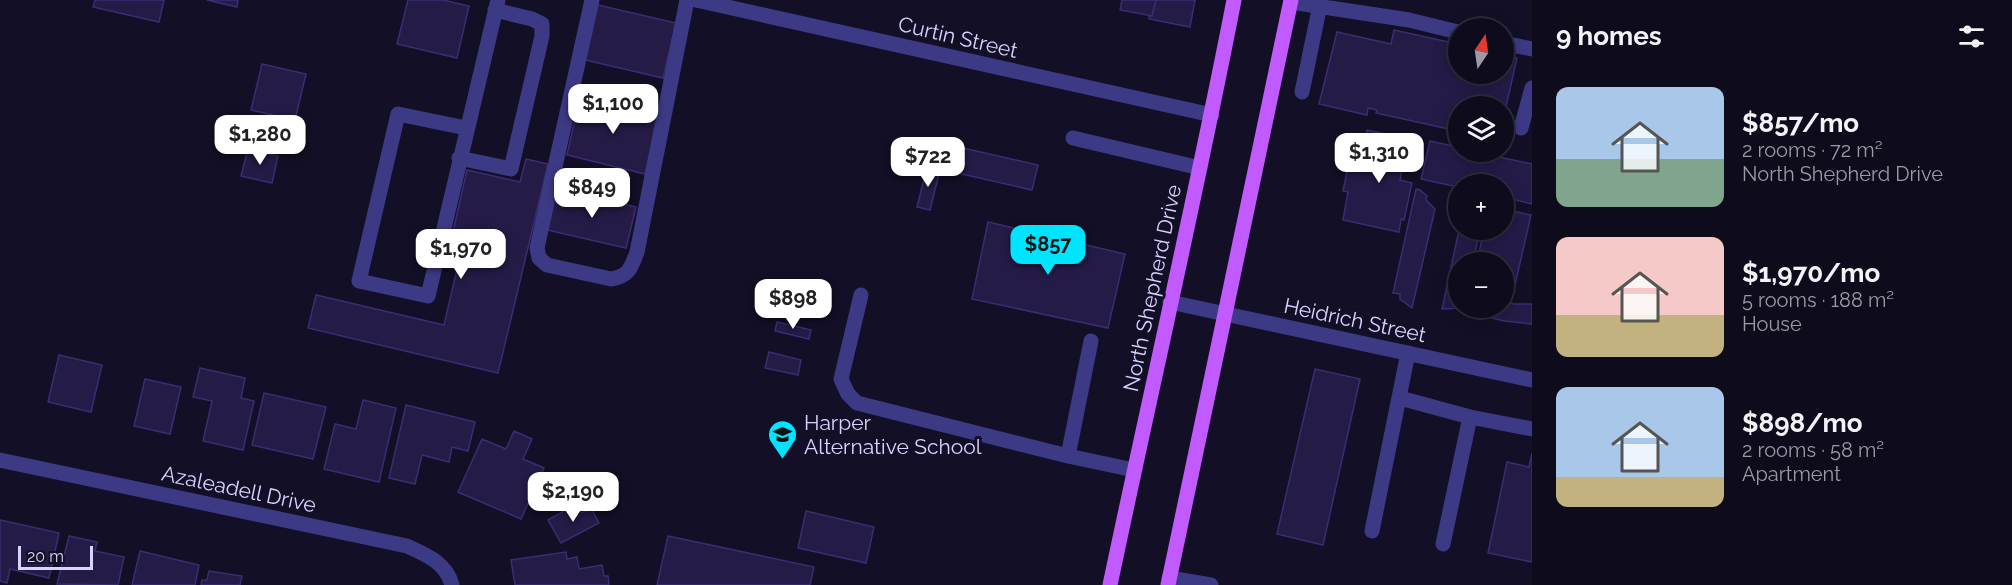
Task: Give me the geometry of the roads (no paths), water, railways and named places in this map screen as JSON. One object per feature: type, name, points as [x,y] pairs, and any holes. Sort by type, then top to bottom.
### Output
[{"type":"main road","name":"North Shepherd Drive","points":[[1110,585],[1212,115],[1234,0]]},
{"type":"main road","points":[[1169,582],[1291,1]]},
{"type":"street","points":[[592,0],[537,248],[539,258],[547,265],[611,279],[622,278],[632,267],[637,252],[687,0]]},
{"type":"street","name":"Curtin Street","points":[[696,0],[1212,115]]},
{"type":"street","points":[[1291,1],[1321,3],[1448,30]]},
{"type":"street","points":[[1302,92],[1321,3]]},
{"type":"street","points":[[459,158],[511,169],[542,36],[542,24],[496,5],[466,128],[459,158],[428,296],[359,281],[398,114],[466,128]]},
{"type":"street","points":[[1514,45],[1532,49]]},
{"type":"street","points":[[1521,128],[1532,88]]},
{"type":"street","points":[[1073,138],[1200,168]]},
{"type":"street","points":[[861,295],[841,379],[848,394],[857,402],[1068,456],[1134,470]]},
{"type":"street","name":"Heidrich Street","points":[[1170,302],[1532,380]]},
{"type":"street","points":[[1068,456],[1091,341]]},
{"type":"street","points":[[1372,531],[1408,353]]},
{"type":"street","points":[[1400,398],[1470,417],[1532,429]]},
{"type":"street","points":[[1443,544],[1470,417]]},
{"type":"street","name":"Azaleadell Drive","points":[[0,460],[407,546],[430,556],[448,572],[452,585]]},
{"type":"street","points":[[1169,582],[1211,585]]},
{"type":"place","name":"Harper Alternative School","points":[[783,460]]}]
